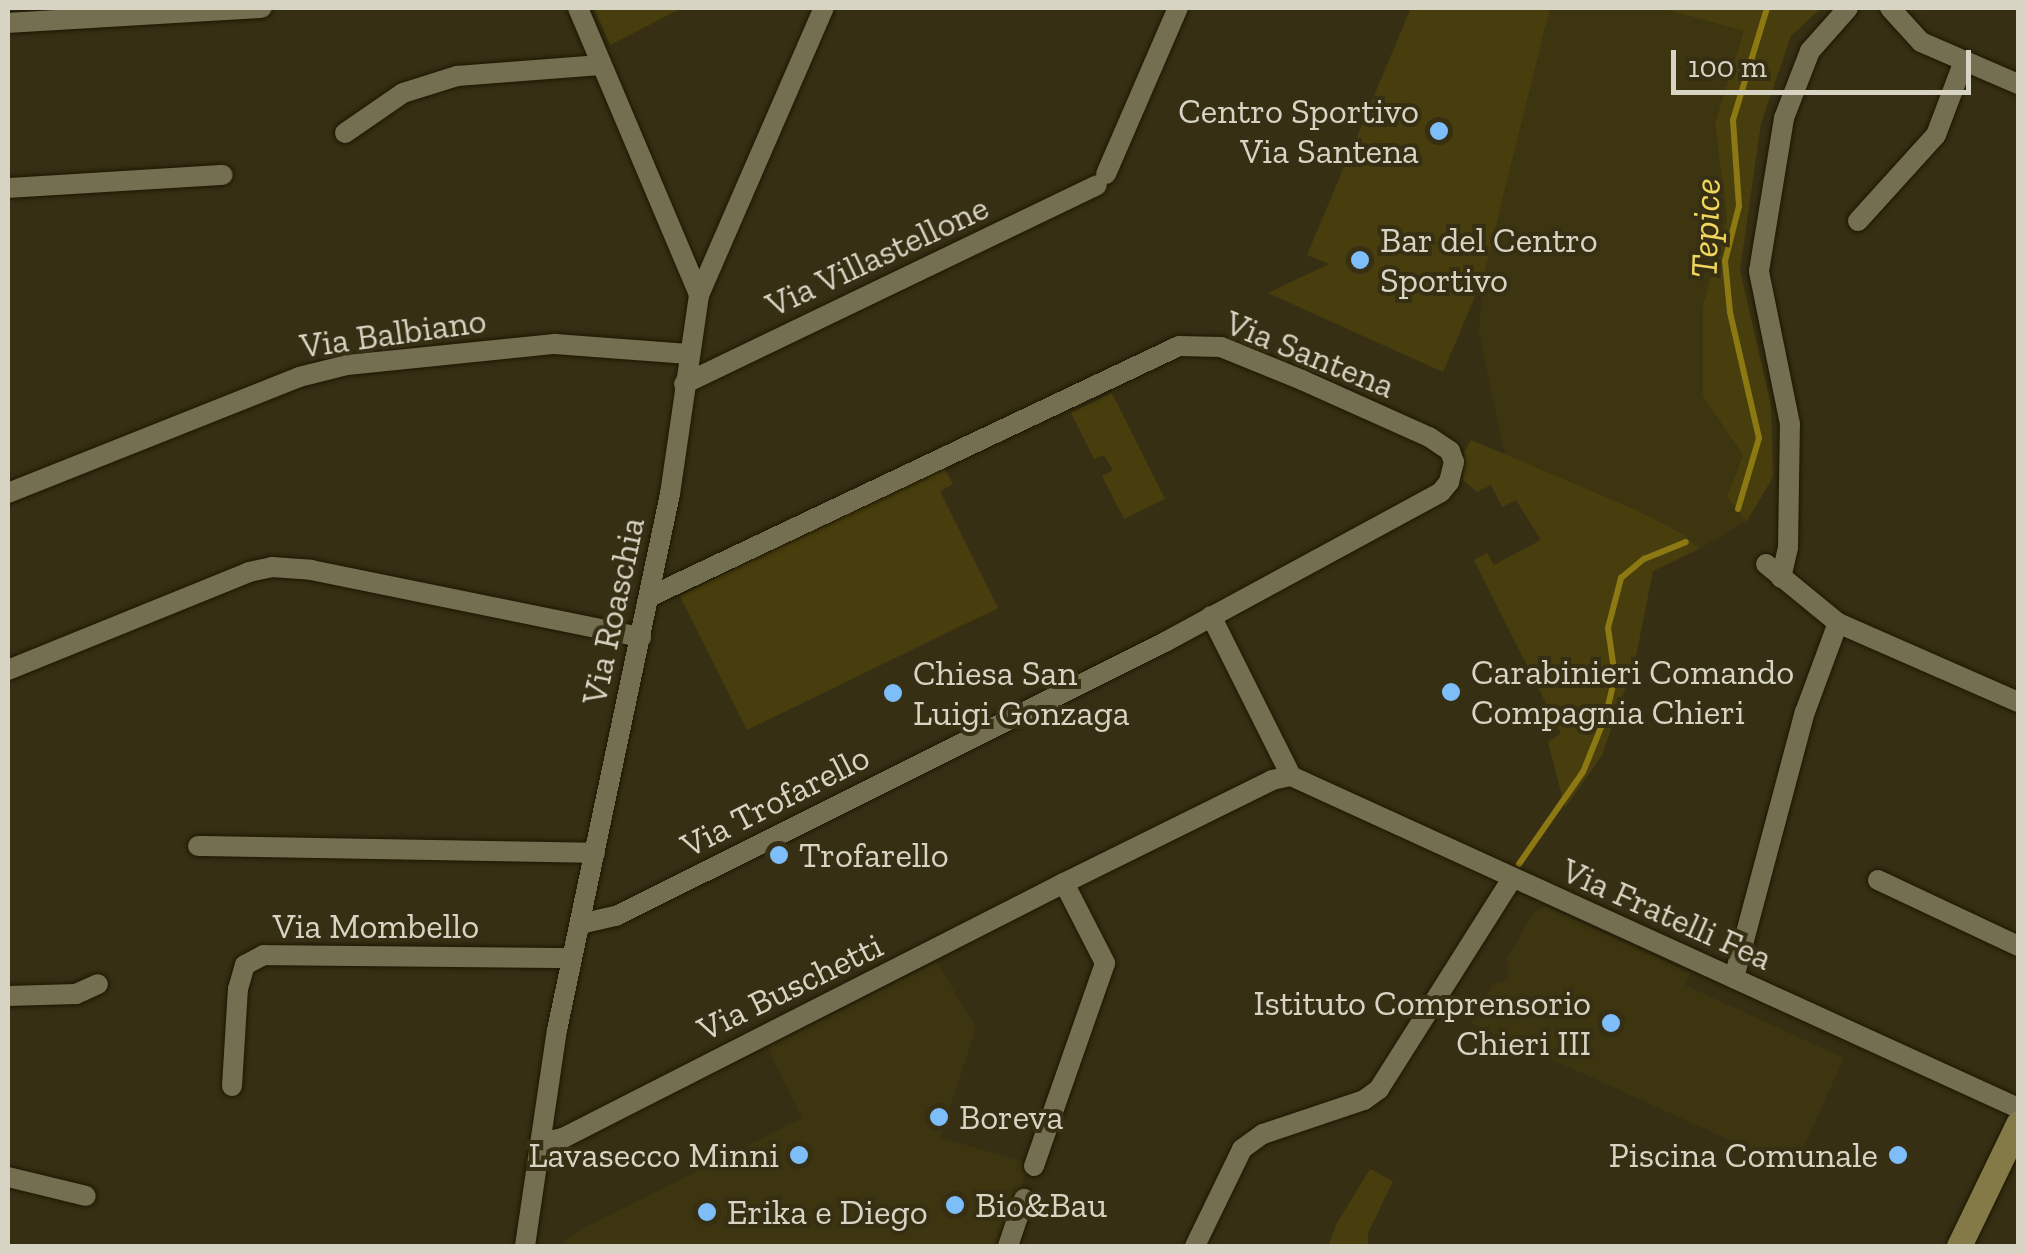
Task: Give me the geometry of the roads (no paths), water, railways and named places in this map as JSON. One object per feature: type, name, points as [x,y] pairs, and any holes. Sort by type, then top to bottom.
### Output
[{"type":"street","points":[[8,23],[262,8]]},
{"type":"street","points":[[578,8],[698,295]]},
{"type":"street","name":"Via Roaschia","points":[[525,1246],[571,958],[670,494],[698,295],[824,8]]},
{"type":"street","name":"Via Villastellone","points":[[684,384],[1102,180],[1178,8]]},
{"type":"street","points":[[1848,8],[1810,51],[1784,118],[1759,271],[1790,424],[1788,547],[1773,571],[1838,623],[2018,702]]},
{"type":"street","points":[[1890,8],[1921,42],[2018,84]]},
{"type":"street","points":[[1858,222],[1936,135],[1964,61]]},
{"type":"street","points":[[345,132],[403,93],[458,76],[601,65]]},
{"type":"street","points":[[8,188],[223,176]]},
{"type":"street","name":"Via Balbiano","points":[[8,494],[299,376],[347,365],[555,344],[689,354]]},
{"type":"street","name":"Via Santena","points":[[649,596],[1179,346],[1220,348],[1302,380],[1429,437],[1450,451],[1454,473],[1441,492],[1210,616]]},
{"type":"street","points":[[8,670],[250,572],[272,567],[311,570],[641,636]]},
{"type":"street","points":[[1210,616],[1291,776]]},
{"type":"street","name":"Via Trofarello","points":[[580,924],[621,914],[1210,616]]},
{"type":"street","points":[[1734,978],[1805,712],[1838,623]]},
{"type":"street","name":"Via Fratelli Fea","points":[[1291,776],[2018,1108]]},
{"type":"street","name":"Via Buschetti","points":[[542,1143],[563,1138],[1272,780],[1291,776]]},
{"type":"street","points":[[198,846],[595,853]]},
{"type":"street","points":[[1195,1246],[1242,1148],[1263,1134],[1364,1100],[1379,1090],[1512,879]]},
{"type":"street","points":[[1878,880],[2018,946]]},
{"type":"street","points":[[1034,1166],[1105,964],[1064,884]]},
{"type":"street","name":"Via Mombello","points":[[232,1086],[238,989],[245,965],[264,955],[571,958]]},
{"type":"street","points":[[8,996],[76,994],[98,984]]},
{"type":"street","points":[[1959,1246],[2018,1124]]},
{"type":"street","points":[[8,1177],[86,1196]]},
{"type":"street","points":[[1008,1246],[1024,1198]]},
{"type":"waterway","name":"Tepice","points":[[1738,509],[1759,438],[1730,312],[1725,261],[1739,206],[1733,120],[1767,8]]},
{"type":"waterway","name":"Tepice","points":[[1519,864],[1583,772],[1606,715],[1615,677],[1608,628],[1621,578],[1644,559],[1686,542]]},
{"type":"place","name":"Centro Sportivo Via Santena","points":[[1439,131]]},
{"type":"place","name":"Bar del Centro Sportivo","points":[[1360,260]]},
{"type":"place","name":"Carabinieri Comando Compagnia Chieri","points":[[1451,692]]},
{"type":"place","name":"Chiesa San Luigi Gonzaga","points":[[893,693]]},
{"type":"place","name":"Trofarello","points":[[779,855]]},
{"type":"place","name":"Istituto Comprensorio Chieri III","points":[[1611,1023]]},
{"type":"place","name":"Boreva","points":[[939,1117]]},
{"type":"place","name":"Lavasecco Minni","points":[[799,1155]]},
{"type":"place","name":"Piscina Comunale","points":[[1898,1155]]},
{"type":"place","name":"Bio&Bau","points":[[955,1205]]},
{"type":"place","name":"Erika e Diego","points":[[707,1212]]}]
